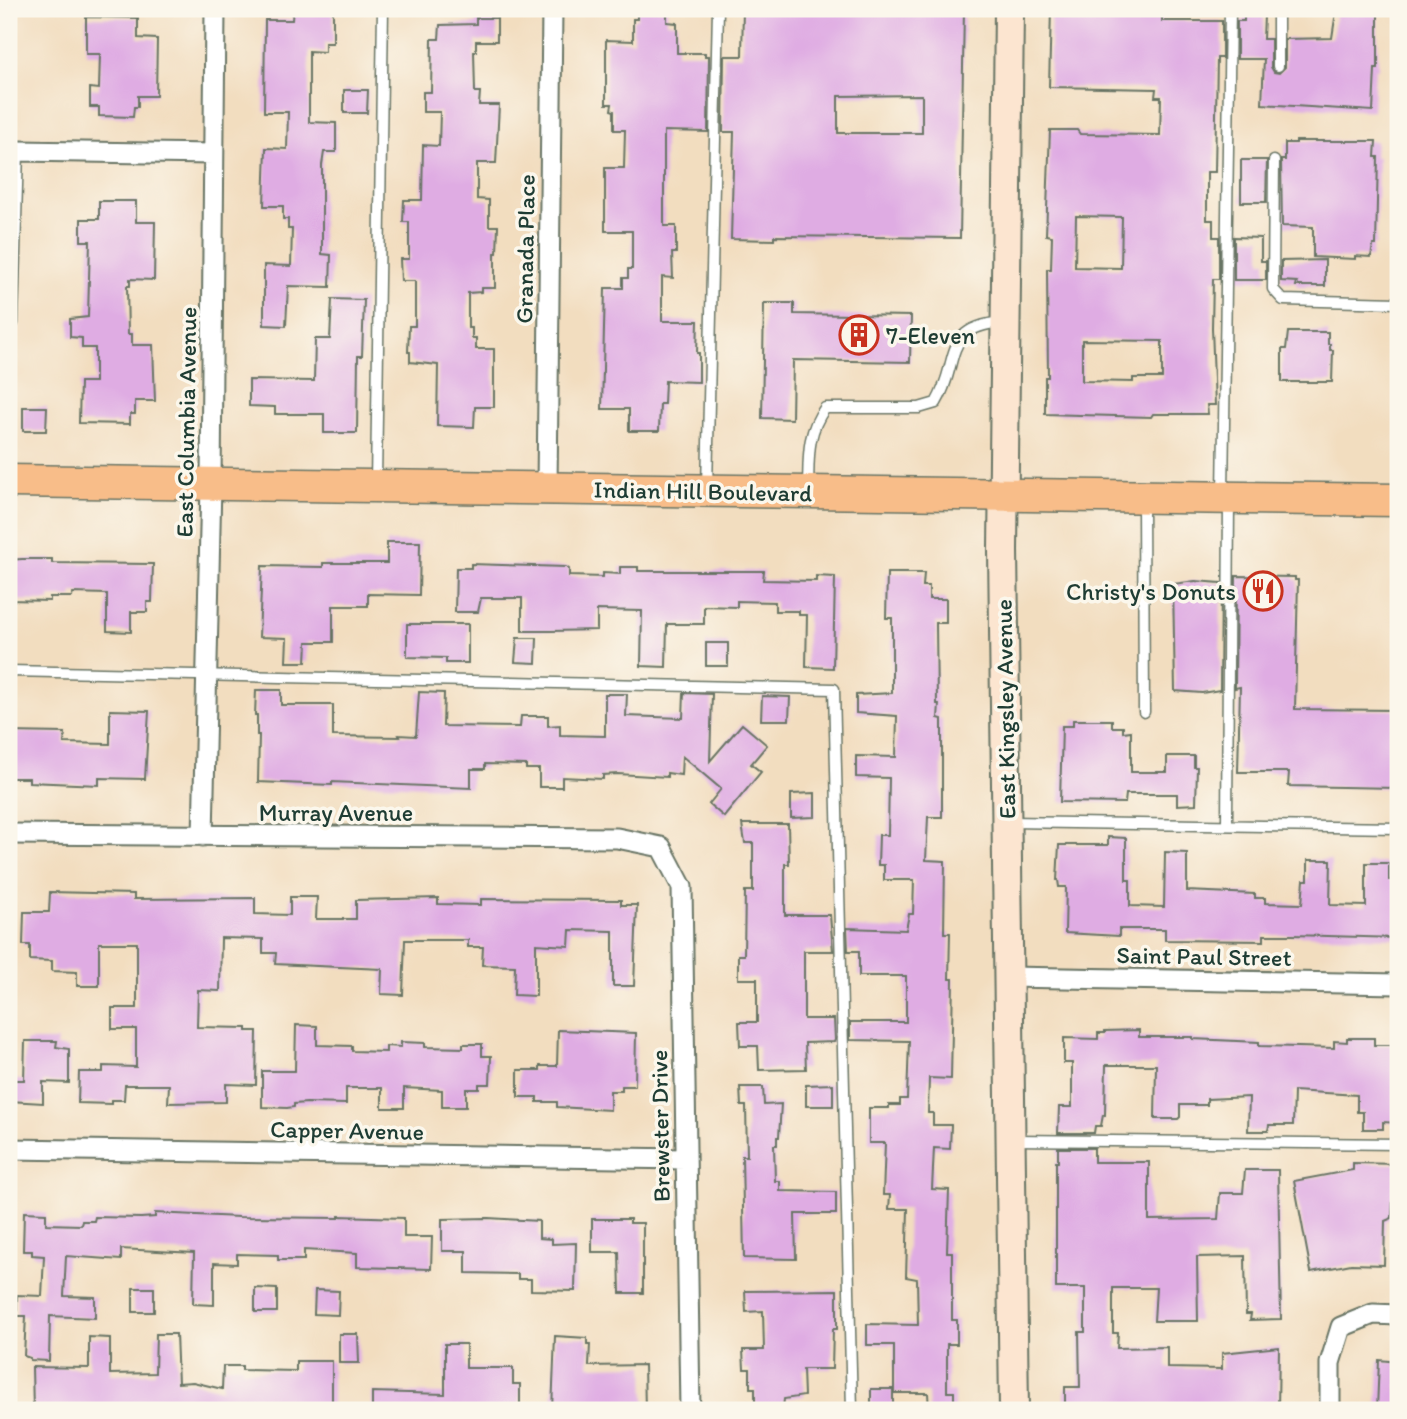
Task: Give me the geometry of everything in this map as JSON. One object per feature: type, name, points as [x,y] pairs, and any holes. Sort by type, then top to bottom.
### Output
[{"type":"main road","name":"Indian Hill Boulevard","points":[[9,481],[1398,500]]},
{"type":"street","name":"East Columbia Avenue","points":[[203,836],[211,484],[215,9]]},
{"type":"street","name":"Granada Place","points":[[547,489],[552,9]]},
{"type":"street","name":"East Kingsley Avenue","points":[[1009,9],[1003,496],[1014,1410]]},
{"type":"street","points":[[13,152],[213,154]]},
{"type":"street","name":"Murray Avenue","points":[[9,834],[617,838],[662,847]]},
{"type":"street","name":"Brewster Drive","points":[[662,847],[682,887],[690,1410]]},
{"type":"street","name":"Saint Paul Street","points":[[1009,977],[1398,984]]},
{"type":"street","name":"Capper Avenue","points":[[9,1149],[685,1159]]},
{"type":"street","points":[[1330,1410],[1330,1363],[1341,1326],[1373,1314],[1398,1315]]},
{"type":"lane","points":[[376,486],[383,9]]},
{"type":"lane","points":[[706,491],[718,9]]},
{"type":"lane","points":[[1227,825],[1226,498],[1230,9]]},
{"type":"lane","points":[[1278,9],[1278,66]]},
{"type":"lane","points":[[9,323],[13,323],[13,152]]},
{"type":"lane","points":[[1274,161],[1273,289],[1283,300],[1398,303]]},
{"type":"lane","points":[[808,493],[809,443],[814,423],[825,408],[919,408],[936,403],[946,387],[957,341],[967,331],[981,324],[1004,322]]},
{"type":"lane","points":[[1143,497],[1144,712]]},
{"type":"lane","points":[[9,671],[834,689],[852,1410]]},
{"type":"lane","points":[[1007,822],[1398,828]]},
{"type":"lane","points":[[1011,1140],[1398,1144]]},
{"type":"building","points":[[293,9],[333,9],[333,43],[325,43],[325,52],[309,51],[309,122],[336,123],[336,152],[324,152],[322,165],[322,254],[331,255],[330,287],[288,286],[286,326],[264,325],[264,265],[291,266],[292,229],[288,229],[288,219],[283,219],[283,206],[264,206],[266,148],[287,149],[288,112],[264,112],[265,20],[292,20]]},
{"type":"building","points":[[637,9],[667,9],[667,22],[677,23],[677,53],[705,53],[705,56],[709,56],[708,132],[664,131],[664,226],[676,226],[676,253],[672,253],[673,278],[662,277],[662,321],[698,321],[699,382],[665,381],[664,404],[660,404],[659,431],[629,431],[629,409],[602,409],[605,288],[623,288],[623,278],[628,278],[628,269],[632,269],[632,231],[605,231],[605,168],[624,168],[625,130],[614,130],[612,104],[606,104],[606,40],[633,41],[633,19],[637,19]]},
{"type":"building","points":[[743,9],[964,9],[960,238],[774,236],[774,240],[731,239],[734,132],[723,132],[724,56],[742,56]],"holes":[[[922,95],[922,133],[838,133],[838,96]]]},
{"type":"building","points":[[1051,9],[1133,12],[1133,9],[1162,9],[1162,21],[1222,21],[1222,58],[1217,58],[1215,172],[1207,172],[1207,220],[1213,220],[1213,237],[1219,237],[1219,279],[1213,279],[1215,405],[1207,405],[1208,414],[1153,414],[1151,417],[1045,414],[1045,377],[1048,377],[1047,269],[1051,269],[1052,236],[1046,235],[1050,130],[1077,130],[1080,134],[1160,135],[1161,97],[1155,97],[1156,89],[1049,87]],"holes":[[[1076,216],[1122,217],[1121,268],[1075,267]],[[1082,340],[1162,341],[1162,378],[1133,378],[1133,382],[1082,381]]]},
{"type":"building","points":[[1344,9],[1378,9],[1378,69],[1375,69],[1373,111],[1262,104],[1264,59],[1237,59],[1237,21],[1244,21],[1244,16],[1264,16],[1263,39],[1271,39],[1271,67],[1274,72],[1279,73],[1285,67],[1285,39],[1332,38],[1336,12],[1343,12]]},
{"type":"building","points":[[86,17],[138,18],[138,38],[157,39],[156,96],[138,96],[138,107],[134,107],[133,117],[99,116],[99,107],[90,107],[90,88],[99,89],[100,54],[86,54]]},
{"type":"building","points":[[476,18],[497,18],[497,41],[476,41],[474,51],[475,92],[480,92],[479,105],[499,105],[496,163],[477,163],[477,199],[489,200],[489,226],[498,226],[495,288],[481,288],[481,292],[468,293],[468,328],[472,328],[472,338],[476,338],[476,349],[494,349],[494,407],[475,407],[474,427],[437,426],[438,365],[410,362],[408,352],[409,326],[415,326],[415,281],[401,281],[400,259],[409,259],[409,222],[403,222],[404,200],[422,200],[423,145],[439,146],[440,112],[423,112],[423,92],[431,92],[432,39],[439,39],[440,25],[476,24]]},
{"type":"building","points":[[344,90],[368,90],[367,113],[344,113]]},
{"type":"building","points":[[1376,141],[1376,245],[1373,245],[1371,257],[1313,257],[1313,227],[1282,226],[1281,160],[1285,160],[1285,143]]},
{"type":"building","points":[[1241,160],[1267,160],[1266,202],[1241,202]]},
{"type":"building","points":[[99,201],[136,201],[136,222],[155,222],[154,280],[130,279],[130,286],[127,286],[128,334],[132,334],[132,345],[153,345],[155,401],[135,401],[135,414],[130,414],[130,424],[79,423],[80,382],[95,382],[95,348],[82,348],[82,338],[70,337],[70,319],[88,317],[90,241],[81,241],[81,219],[99,219]]},
{"type":"building","points":[[1234,237],[1261,238],[1261,261],[1266,261],[1266,280],[1234,280]]},
{"type":"building","points":[[1325,260],[1325,286],[1296,286],[1297,282],[1281,281],[1281,261]]},
{"type":"building","points":[[332,299],[364,300],[362,356],[358,356],[357,433],[324,433],[324,414],[275,414],[275,407],[249,406],[249,380],[314,381],[315,339],[330,339]]},
{"type":"building","points":[[764,303],[794,303],[794,314],[911,316],[910,362],[793,360],[792,419],[762,418]]},
{"type":"building","points":[[1288,332],[1328,332],[1328,344],[1330,350],[1333,350],[1332,382],[1282,382],[1282,349],[1286,349]]},
{"type":"building","points":[[23,407],[47,407],[46,431],[23,431]]},
{"type":"building","points":[[387,542],[420,542],[419,595],[368,594],[368,606],[333,606],[333,642],[307,642],[306,662],[286,662],[287,638],[259,637],[262,566],[323,567],[323,563],[387,563]]},
{"type":"building","points":[[52,559],[52,563],[153,564],[152,602],[147,602],[147,612],[131,612],[131,632],[107,631],[107,594],[73,593],[72,597],[50,597],[50,601],[9,600],[9,560]]},
{"type":"building","points":[[471,564],[566,567],[569,569],[569,576],[603,577],[603,573],[620,574],[620,567],[638,567],[638,571],[764,571],[763,580],[816,581],[816,576],[835,577],[833,668],[806,667],[807,615],[799,615],[799,611],[775,611],[775,602],[737,601],[737,607],[704,606],[704,624],[667,624],[666,667],[641,666],[642,611],[597,610],[597,630],[551,631],[522,631],[522,598],[481,598],[478,612],[455,612],[456,568],[471,568]]},
{"type":"building","points":[[887,573],[924,573],[923,586],[929,586],[929,599],[946,599],[946,623],[936,623],[937,704],[938,718],[942,719],[942,817],[928,817],[926,860],[945,861],[944,933],[950,933],[949,979],[953,979],[951,1079],[929,1078],[928,1113],[933,1113],[933,1125],[951,1125],[950,1149],[934,1148],[932,1189],[949,1190],[947,1252],[952,1252],[952,1320],[957,1320],[957,1344],[947,1344],[947,1392],[954,1392],[954,1410],[929,1410],[928,1393],[894,1393],[894,1345],[867,1345],[867,1324],[918,1325],[917,1279],[906,1277],[908,1209],[889,1209],[890,1195],[883,1195],[885,1143],[869,1143],[869,1108],[889,1108],[889,1105],[900,1105],[900,1099],[907,1099],[909,1041],[850,1040],[850,1022],[906,1022],[906,976],[859,976],[859,951],[848,951],[847,928],[906,930],[909,914],[913,914],[914,880],[884,880],[884,865],[878,865],[879,835],[888,835],[889,778],[856,777],[856,756],[896,757],[897,716],[856,713],[856,695],[892,693],[892,618],[886,618]]},
{"type":"building","points":[[1236,576],[1295,577],[1295,580],[1298,580],[1295,709],[1398,710],[1398,788],[1288,786],[1289,772],[1238,772],[1240,687],[1235,688]]},
{"type":"building","points":[[1195,581],[1221,583],[1220,690],[1202,693],[1175,691],[1173,584]]},
{"type":"building","points":[[407,624],[468,624],[468,663],[446,663],[446,658],[407,657]]},
{"type":"building","points":[[517,638],[537,638],[536,663],[515,662]]},
{"type":"building","points":[[706,643],[728,643],[728,666],[706,666]]},
{"type":"building","points":[[256,690],[281,690],[281,705],[333,705],[333,736],[400,737],[399,735],[416,736],[419,692],[444,693],[443,726],[520,727],[521,716],[548,716],[548,726],[560,725],[560,735],[605,736],[605,694],[627,694],[626,716],[683,718],[684,693],[712,694],[710,761],[742,724],[767,745],[751,764],[761,772],[724,817],[709,804],[721,789],[682,756],[681,775],[667,773],[667,777],[618,774],[603,775],[603,779],[562,777],[562,787],[539,787],[539,769],[526,769],[526,765],[485,764],[485,769],[471,769],[471,788],[258,782]]},
{"type":"building","points":[[762,696],[790,697],[789,720],[761,720]]},
{"type":"building","points":[[110,710],[149,711],[145,779],[99,778],[99,785],[29,782],[29,778],[9,778],[9,732],[65,733],[64,743],[110,744]]},
{"type":"building","points":[[1073,720],[1112,720],[1112,727],[1123,727],[1123,732],[1131,731],[1131,772],[1167,772],[1167,756],[1194,756],[1194,767],[1197,767],[1196,804],[1177,805],[1177,794],[1126,794],[1125,803],[1060,802],[1062,726],[1073,726]]},
{"type":"building","points":[[815,793],[815,817],[791,818],[791,794]]},
{"type":"building","points":[[742,824],[788,824],[789,864],[785,864],[785,915],[830,915],[833,951],[804,951],[804,1019],[834,1019],[835,1040],[805,1043],[806,1069],[759,1070],[758,1046],[740,1046],[739,1022],[757,1022],[757,979],[738,979],[738,955],[744,955],[745,891],[753,891],[753,843],[745,843]]},
{"type":"building","points":[[1108,837],[1126,838],[1126,880],[1130,880],[1130,906],[1164,907],[1165,852],[1187,853],[1187,891],[1255,894],[1255,898],[1265,898],[1265,903],[1302,904],[1304,880],[1308,880],[1308,860],[1331,860],[1330,905],[1366,906],[1366,863],[1389,863],[1389,880],[1398,880],[1398,938],[1264,935],[1264,941],[1165,940],[1165,929],[1119,929],[1119,936],[1065,933],[1066,887],[1059,887],[1057,880],[1059,845],[1108,845]]},
{"type":"building","points":[[50,892],[134,894],[134,899],[255,898],[255,914],[290,915],[290,897],[317,897],[316,919],[356,919],[356,900],[438,898],[438,904],[481,905],[481,899],[621,900],[621,905],[637,905],[634,986],[613,986],[613,931],[570,930],[569,946],[536,944],[536,996],[514,995],[515,966],[482,965],[483,947],[468,947],[468,940],[405,940],[403,995],[381,994],[382,969],[275,964],[276,953],[263,953],[263,939],[221,938],[220,991],[198,990],[197,1027],[247,1028],[247,1031],[257,1031],[256,1085],[226,1084],[226,1102],[168,1103],[169,1085],[125,1085],[124,1100],[111,1100],[111,1104],[78,1103],[79,1072],[103,1072],[103,1066],[136,1067],[136,1029],[112,1029],[112,1008],[137,1008],[137,943],[99,943],[99,986],[77,986],[77,972],[52,971],[52,961],[30,960],[30,945],[23,945],[24,912],[49,912]]},
{"type":"building","points":[[296,1025],[317,1026],[317,1045],[352,1046],[352,1051],[386,1052],[386,1046],[401,1047],[401,1042],[425,1043],[425,1047],[463,1048],[463,1044],[482,1044],[482,1056],[491,1056],[490,1084],[479,1084],[479,1089],[466,1089],[466,1107],[442,1107],[442,1090],[404,1088],[404,1108],[382,1108],[382,1088],[346,1088],[346,1104],[307,1103],[294,1104],[294,1107],[287,1108],[262,1107],[262,1071],[295,1071]]},
{"type":"building","points":[[558,1030],[636,1033],[635,1086],[622,1086],[622,1091],[610,1091],[610,1110],[557,1107],[557,1102],[537,1102],[537,1097],[518,1097],[518,1070],[540,1070],[540,1066],[557,1066]]},
{"type":"building","points":[[1139,1030],[1139,1037],[1193,1037],[1259,1042],[1259,1046],[1334,1048],[1334,1041],[1347,1042],[1347,1038],[1374,1038],[1374,1045],[1398,1045],[1398,1123],[1383,1122],[1383,1129],[1363,1129],[1363,1112],[1357,1112],[1357,1095],[1294,1091],[1293,1125],[1269,1125],[1268,1131],[1248,1131],[1249,1097],[1207,1099],[1207,1105],[1180,1105],[1178,1119],[1155,1119],[1156,1065],[1106,1065],[1105,1115],[1101,1126],[1095,1126],[1094,1133],[1058,1133],[1059,1107],[1072,1107],[1072,1063],[1064,1063],[1064,1038],[1098,1039],[1098,1033],[1105,1031]]},
{"type":"building","points":[[25,1041],[57,1041],[56,1047],[69,1049],[69,1083],[43,1082],[43,1103],[9,1101],[9,1080],[24,1080]]},
{"type":"building","points":[[833,1084],[833,1106],[806,1106],[806,1085]]},
{"type":"building","points":[[740,1087],[763,1087],[764,1105],[781,1104],[779,1137],[777,1145],[774,1145],[775,1181],[780,1181],[780,1191],[836,1192],[836,1214],[795,1214],[796,1259],[744,1258],[742,1156],[747,1156],[746,1106],[741,1106]]},
{"type":"building","points":[[1058,1148],[1094,1148],[1094,1162],[1149,1162],[1149,1220],[1218,1219],[1220,1193],[1243,1193],[1245,1170],[1278,1170],[1281,1319],[1250,1320],[1251,1314],[1246,1314],[1245,1256],[1197,1257],[1198,1321],[1154,1321],[1156,1288],[1113,1288],[1113,1333],[1118,1333],[1117,1348],[1167,1347],[1167,1368],[1222,1369],[1222,1353],[1279,1347],[1278,1410],[1065,1410],[1065,1387],[1080,1387],[1079,1332],[1085,1332],[1085,1288],[1056,1288]]},
{"type":"building","points":[[1353,1163],[1398,1164],[1398,1199],[1393,1198],[1392,1218],[1385,1221],[1384,1265],[1351,1264],[1311,1272],[1294,1181],[1353,1170]]},
{"type":"building","points":[[24,1212],[46,1213],[46,1224],[81,1225],[82,1221],[94,1221],[95,1217],[141,1218],[155,1217],[155,1213],[239,1217],[404,1218],[404,1237],[432,1237],[431,1269],[357,1267],[357,1253],[304,1250],[304,1260],[278,1260],[278,1255],[237,1254],[237,1264],[214,1263],[214,1305],[193,1304],[194,1253],[121,1249],[121,1260],[66,1256],[64,1296],[95,1297],[95,1318],[50,1316],[49,1361],[30,1360],[24,1356],[26,1316],[17,1316],[17,1295],[42,1296],[44,1256],[23,1251]]},
{"type":"building","points":[[442,1219],[539,1221],[539,1238],[552,1239],[552,1244],[576,1243],[575,1291],[531,1290],[531,1279],[518,1279],[518,1274],[466,1273],[466,1251],[442,1251]]},
{"type":"building","points":[[592,1219],[630,1219],[630,1223],[643,1223],[643,1293],[620,1293],[619,1252],[592,1252]]},
{"type":"building","points":[[133,1288],[154,1288],[154,1312],[133,1312]]},
{"type":"building","points":[[255,1288],[277,1289],[277,1312],[255,1312]]},
{"type":"building","points":[[315,1290],[339,1291],[338,1315],[314,1314]]},
{"type":"building","points":[[837,1290],[837,1329],[833,1329],[832,1369],[803,1369],[804,1396],[784,1399],[783,1408],[755,1409],[755,1388],[750,1388],[750,1369],[744,1369],[743,1350],[764,1350],[763,1311],[746,1312],[745,1291]]},
{"type":"building","points":[[156,1334],[176,1334],[178,1383],[193,1382],[222,1389],[223,1366],[242,1366],[242,1370],[296,1371],[296,1361],[332,1361],[332,1410],[33,1410],[32,1367],[89,1368],[89,1337],[110,1338],[110,1374],[155,1373]]},
{"type":"building","points":[[339,1334],[358,1334],[359,1363],[339,1363]]},
{"type":"building","points":[[555,1336],[587,1338],[587,1344],[590,1344],[589,1366],[644,1365],[645,1410],[552,1410]]},
{"type":"building","points":[[445,1344],[466,1344],[466,1368],[513,1368],[513,1384],[520,1384],[520,1410],[372,1410],[372,1392],[445,1394]]},
{"type":"building","points":[[1379,1360],[1398,1362],[1398,1410],[1377,1410]]},
{"type":"building","points":[[871,1389],[893,1389],[893,1410],[871,1410]]},
{"type":"place","name":"7-Eleven","points":[[859,335]]},
{"type":"place","name":"Christy's Donuts","points":[[1263,591]]}]
